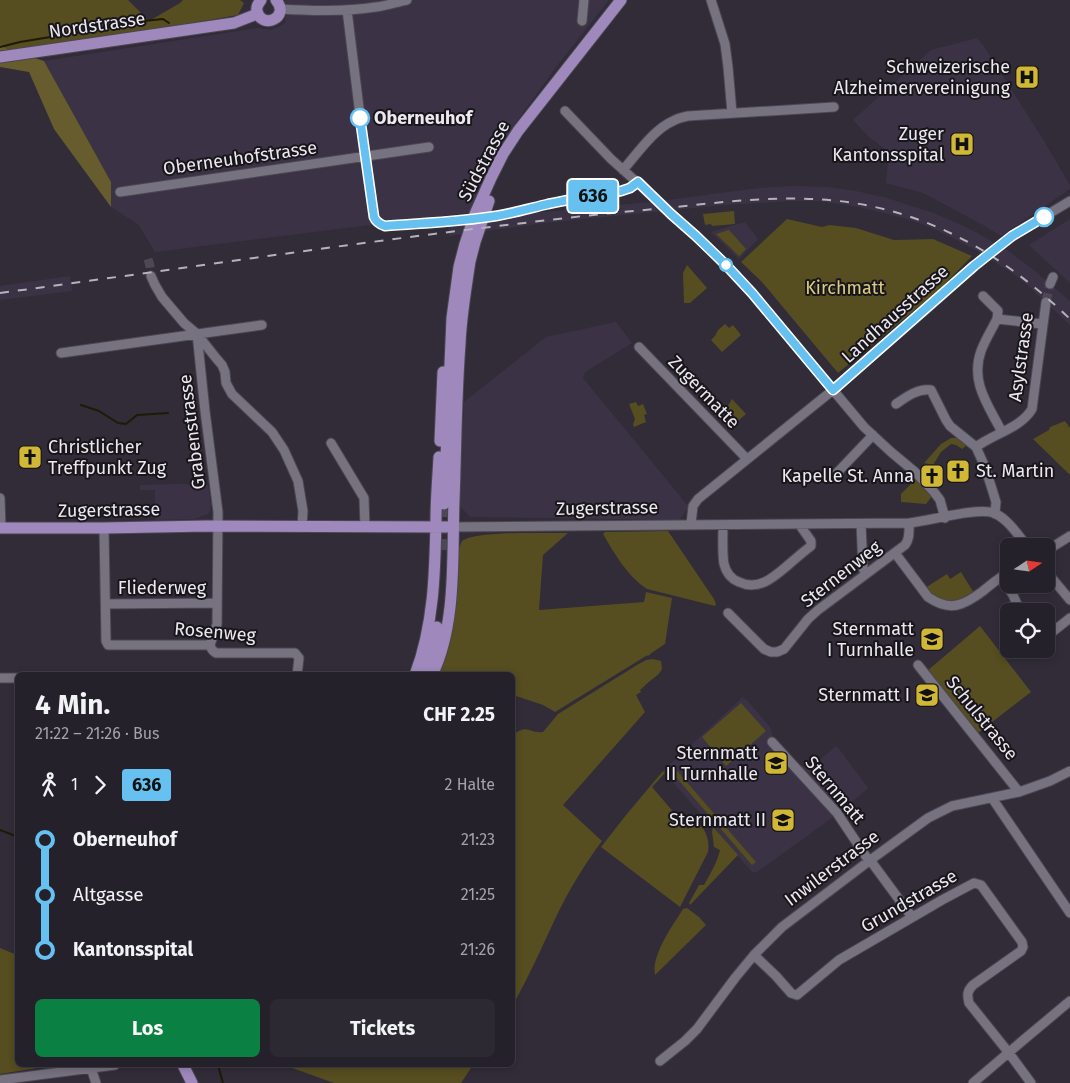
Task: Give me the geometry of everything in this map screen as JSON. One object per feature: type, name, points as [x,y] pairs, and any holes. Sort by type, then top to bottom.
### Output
[{"type":"main road","points":[[260,0],[257,6],[258,14],[263,20],[271,21],[278,17],[279,5]]},
{"type":"main road","name":"Südstrasse","points":[[444,504],[450,374],[464,264],[490,198],[509,159],[550,90],[621,0]]},
{"type":"main road","name":"Nordstrasse","points":[[0,57],[234,23],[258,14]]},
{"type":"main road","points":[[433,672],[442,650],[450,600],[453,564],[464,264]]},
{"type":"main road","points":[[416,672],[422,658],[432,603],[444,351],[451,300],[464,264]]},
{"type":"main road","name":"Zugerstrasse","points":[[1,528],[219,526],[453,527]]},
{"type":"main road","points":[[427,672],[439,609],[442,550]]},
{"type":"main road","points":[[422,672],[432,649]]},
{"type":"main road","points":[[184,1067],[192,1083]]},
{"type":"street","points":[[279,5],[312,11],[347,10],[378,7],[407,0]]},
{"type":"street","points":[[582,21],[584,0]]},
{"type":"street","points":[[711,0],[725,44],[732,113]]},
{"type":"street","points":[[347,10],[374,217]]},
{"type":"street","points":[[623,170],[656,132],[674,120],[688,116],[834,106]]},
{"type":"street","points":[[565,111],[623,170],[649,193]]},
{"type":"street","name":"Oberneuhofstrasse","points":[[120,192],[429,147]]},
{"type":"street","name":"Landhausstrasse","points":[[691,524],[693,506],[698,499],[833,390],[985,257],[1017,233],[1070,201]]},
{"type":"street","points":[[671,214],[696,236],[752,293],[864,427],[915,472],[937,495],[945,518]]},
{"type":"street","points":[[152,276],[162,297],[184,323],[197,334],[222,365],[226,383],[232,394],[272,432],[284,450],[298,481],[303,511],[302,527]]},
{"type":"street","points":[[983,296],[998,311],[997,319],[982,350],[977,376],[979,387],[1002,432]]},
{"type":"street","name":"Asylstrasse","points":[[976,447],[1021,422],[1032,408],[1046,302]]},
{"type":"street","points":[[997,319],[1042,324]]},
{"type":"street","points":[[61,353],[262,325]]},
{"type":"street","name":"Grabenstrasse","points":[[197,334],[219,526]]},
{"type":"street","name":"Zugermatte","points":[[639,347],[747,459]]},
{"type":"street","points":[[896,404],[922,390],[931,390],[950,426],[976,447],[985,467],[996,502],[995,514],[1010,526],[1020,538]]},
{"type":"street","points":[[834,476],[873,435]]},
{"type":"street","points":[[331,443],[364,498],[365,527]]},
{"type":"street","points":[[0,498],[1,528]]},
{"type":"street","name":"Zugerstrasse","points":[[453,527],[909,523],[980,512],[995,514]]},
{"type":"street","name":"Sternenweg","points":[[728,613],[764,649],[777,652],[784,649],[808,619],[818,610],[908,542],[909,523]]},
{"type":"street","points":[[723,525],[724,564],[729,574],[736,581],[745,585],[753,585],[766,582],[774,577],[811,546],[811,541],[799,524]]},
{"type":"street","points":[[861,524],[863,568],[866,574]]},
{"type":"street","points":[[210,645],[217,624],[219,526]]},
{"type":"street","points":[[104,528],[106,604]]},
{"type":"street","points":[[1055,545],[1070,536]]},
{"type":"street","points":[[895,553],[928,597],[935,602],[948,606],[968,602],[1000,579]]},
{"type":"street","points":[[1055,582],[1070,600]]},
{"type":"street","name":"Fliederweg","points":[[106,604],[217,603]]},
{"type":"street","name":"Rosenweg","points":[[106,604],[106,642],[108,645],[210,645],[213,652],[216,653],[295,653],[299,658],[297,672]]},
{"type":"street","points":[[1055,630],[1070,618]]},
{"type":"street","name":"Schulstrasse","points":[[918,665],[1019,792]]},
{"type":"street","points":[[0,678],[15,678]]},
{"type":"street","name":"Sternmatt","points":[[772,742],[837,814],[912,916]]},
{"type":"street","name":"Inwilerstrasse","points":[[660,1061],[697,1030],[735,978],[754,955],[782,927],[869,860],[928,818],[947,808],[963,803],[1019,792],[1050,781],[1070,771]]},
{"type":"street","points":[[992,798],[1070,913]]},
{"type":"street","name":"Grundstrasse","points":[[754,955],[791,993],[797,995],[839,960],[912,916],[974,883],[980,885],[1022,942],[1021,951],[973,985],[968,990],[967,995],[970,1003],[1009,1053]]},
{"type":"street","points":[[973,1083],[1070,1001]]},
{"type":"street","points":[[1009,1053],[1031,1083]]},
{"type":"street","points":[[0,1080],[99,1067]]},
{"type":"street","points":[[92,1068],[96,1083]]},
{"type":"shaded area","points":[[285,0],[609,0],[519,118],[493,165],[474,212],[155,252],[139,225],[111,207],[111,182],[44,61],[258,28],[271,30],[285,23]]},
{"type":"shaded area","name":"Zuger Kantonsspital","points":[[977,38],[1041,136],[1070,185],[1070,189],[1001,236],[923,193],[886,183],[889,152],[868,136],[853,120],[931,50]]},
{"type":"shaded area","points":[[0,44],[9,50],[44,61],[111,182],[111,207],[54,129],[29,72],[0,67]]},
{"type":"shaded area","points":[[827,187],[887,198],[936,214],[968,228],[1006,249],[1070,301],[1070,325],[1015,275],[951,237],[904,218],[864,208],[819,201],[724,205],[544,223],[449,236],[448,225],[522,214],[652,202],[759,188]]},
{"type":"shaded area","points":[[1070,219],[1070,283],[1029,245]]},
{"type":"shaded area","points":[[745,222],[758,239],[739,259],[711,232]]},
{"type":"shaded area","points":[[70,276],[72,291],[0,300],[0,286]]},
{"type":"shaded area","points":[[616,322],[632,343],[585,372],[583,378],[689,507],[679,520],[470,517],[459,505],[464,402],[546,337]]},
{"type":"shaded area","points":[[140,485],[208,485],[211,504],[208,514],[194,519],[155,520],[155,490],[140,490]]},
{"type":"shaded area","points":[[744,696],[743,700],[746,699],[770,727],[774,741],[795,763],[809,769],[836,746],[868,788],[840,812],[757,872],[752,872],[663,771]]},
{"type":"green space","points":[[0,0],[128,0],[149,21],[183,0],[240,0],[244,3],[238,15],[157,29],[9,50],[0,44]]},
{"type":"green space","points":[[734,211],[735,224],[705,225],[703,214]]},
{"type":"green space","name":"Kirchmatt","points":[[787,219],[822,227],[829,225],[856,228],[894,240],[933,239],[972,256],[939,290],[838,373],[762,282],[741,262]]},
{"type":"green space","points":[[729,230],[746,249],[739,256],[716,234]]},
{"type":"green space","points":[[687,265],[707,288],[690,303],[684,303],[683,273]]},
{"type":"green space","points":[[725,324],[729,328],[733,325],[741,335],[722,352],[711,340]]},
{"type":"green space","points":[[732,399],[746,414],[731,427],[724,419],[727,413],[725,411]]},
{"type":"green space","points":[[636,402],[638,406],[643,404],[647,414],[644,415],[646,422],[634,427],[635,419],[629,404]]},
{"type":"green space","points":[[1065,421],[1070,428],[1070,475],[1033,439],[1049,430],[1050,427]]},
{"type":"green space","points":[[951,438],[959,438],[967,445],[962,449],[951,444],[941,452],[933,465],[924,463],[941,444]]},
{"type":"green space","points":[[917,478],[933,495],[926,504],[901,502],[901,494]]},
{"type":"green space","points":[[668,531],[714,599],[715,606],[647,589],[628,571],[603,534],[605,532]]},
{"type":"green space","points":[[510,533],[568,533],[543,555],[539,610],[644,602],[646,592],[672,598],[665,644],[555,712],[543,705],[515,696],[515,672],[439,671],[458,551],[462,541],[477,536]]},
{"type":"green space","points":[[961,572],[974,593],[967,597],[954,602],[948,602],[937,598],[925,588],[947,574],[950,579]]},
{"type":"green space","points":[[980,626],[1000,652],[1000,658],[1005,658],[1031,692],[978,733],[927,671]]},
{"type":"green space","points":[[646,660],[661,661],[662,669],[636,695],[645,712],[563,805],[602,841],[566,897],[515,1001],[515,734],[525,729],[543,732],[558,714]]},
{"type":"green space","points":[[741,703],[766,731],[726,766],[702,737]]},
{"type":"green space","points":[[672,765],[756,862],[752,865],[668,768]]},
{"type":"green space","points":[[663,771],[665,773],[652,787],[688,829],[695,821],[702,827],[708,843],[708,852],[680,907],[601,847]]},
{"type":"green space","points":[[713,827],[738,855],[690,905],[689,903],[699,885],[704,885],[719,855],[720,850],[714,847]]},
{"type":"green space","points":[[687,908],[706,925],[655,975],[656,958],[659,950],[683,909]]},
{"type":"green space","points":[[0,948],[15,954],[15,1067],[38,1067],[0,1074]]},
{"type":"green space","points":[[290,1067],[472,1067],[461,1083],[334,1083]]},
{"type":"waterway","points":[[0,47],[125,23],[163,19],[169,23]]},
{"type":"waterway","points":[[81,405],[99,411],[118,423],[126,424],[137,415],[168,413]]},
{"type":"waterway","points":[[0,830],[15,836]]},
{"type":"waterway","points":[[219,1067],[223,1083]]},
{"type":"tunnel","points":[[649,193],[671,214]]},
{"type":"tunnel","points":[[148,259],[151,276]]},
{"type":"tunnel","points":[[1046,302],[1050,284]]},
{"type":"tunnel","points":[[442,550],[444,504]]},
{"type":"railway","points":[[0,293],[349,245],[573,217],[725,202],[800,199],[850,202],[903,214],[930,224],[956,236],[1004,264],[1049,299],[1070,319]]},
{"type":"bus line","name":"636","points":[[360,118],[374,217],[380,225],[449,222],[494,216],[546,204],[621,191],[630,188],[638,182],[726,265],[752,293],[833,390],[974,266],[1012,236],[1044,217]]},
{"type":"place","name":"Schweizerische Alzheimervereinigung","points":[[1027,77]]},
{"type":"place","name":"Oberneuhof","points":[[360,118]]},
{"type":"place","name":"Zuger Kantonsspital","points":[[962,144]]},
{"type":"place","name":"Christlicher Treffpunkt Zug","points":[[30,457]]},
{"type":"place","name":"St. Martin","points":[[958,471]]},
{"type":"place","name":"Kapelle St. Anna","points":[[932,476]]},
{"type":"place","name":"Sternmatt I Turnhalle","points":[[932,639]]},
{"type":"place","name":"Sternmatt I","points":[[927,695]]},
{"type":"place","name":"Sternmatt II Turnhalle","points":[[776,763]]},
{"type":"place","name":"Sternmatt II","points":[[783,820]]}]
